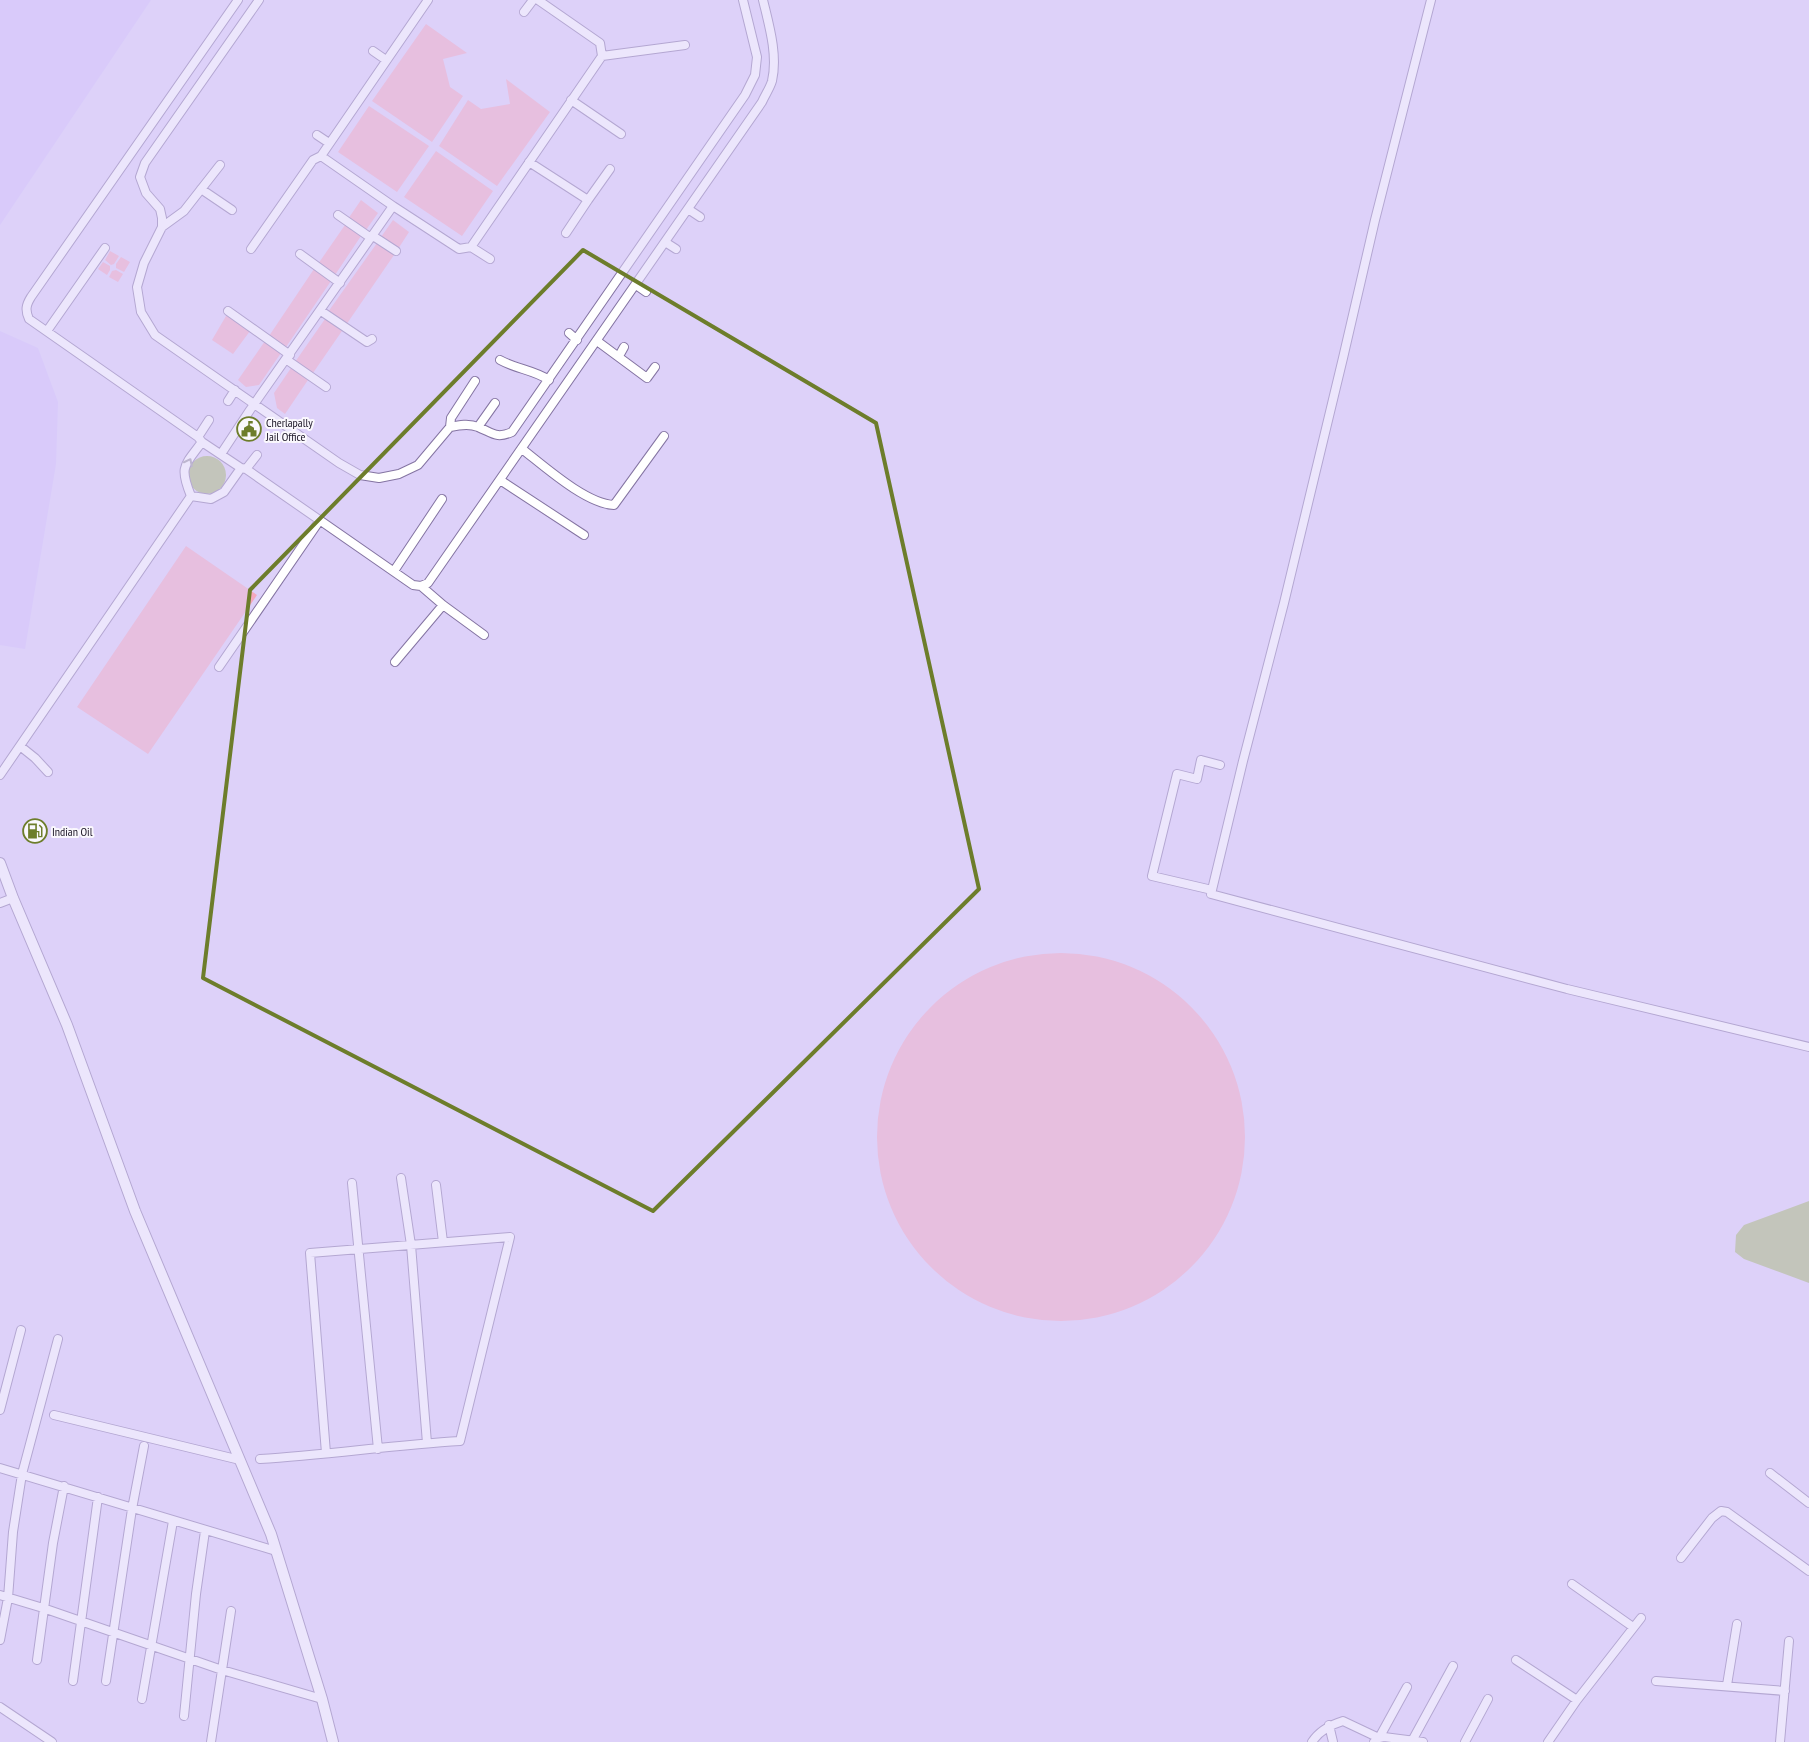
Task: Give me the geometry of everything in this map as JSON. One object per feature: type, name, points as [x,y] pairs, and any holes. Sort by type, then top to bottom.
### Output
[{"type":"street","points":[[238,0],[27,304],[26,312],[29,319],[200,440],[394,572],[414,585],[421,586],[428,584],[762,102],[771,82],[774,61],[769,22],[763,0]]},
{"type":"street","points":[[162,227],[160,209],[146,193],[140,178],[145,164],[259,0]]},
{"type":"street","points":[[251,249],[313,160],[320,156],[428,0]]},
{"type":"street","points":[[524,12],[533,0]]},
{"type":"street","points":[[471,247],[602,56],[600,43],[538,0]]},
{"type":"street","points":[[450,427],[468,425],[503,436],[512,432],[745,96],[755,75],[757,57],[743,0]]},
{"type":"street","points":[[1431,0],[1375,220],[1344,358],[1211,894],[1567,989],[1809,1047]]},
{"type":"street","points":[[602,56],[685,45]]},
{"type":"street","points":[[373,51],[386,60]]},
{"type":"street","points":[[572,100],[621,134]]},
{"type":"street","points":[[317,135],[329,143]]},
{"type":"street","points":[[320,156],[459,249],[471,247],[490,259]]},
{"type":"street","points":[[529,162],[588,200]]},
{"type":"street","points":[[220,165],[180,215],[162,227],[144,263],[137,287],[141,312],[155,335],[339,463],[360,475],[379,478],[399,474],[418,465],[450,427],[451,418],[474,381]]},
{"type":"street","points":[[566,233],[610,169]]},
{"type":"street","points":[[201,189],[232,210]]},
{"type":"street","points":[[221,454],[393,206]]},
{"type":"street","points":[[688,209],[700,217]]},
{"type":"street","points":[[338,215],[396,251]]},
{"type":"street","points":[[665,242],[676,249]]},
{"type":"street","points":[[47,331],[105,248]]},
{"type":"street","points":[[300,254],[340,283]]},
{"type":"street","points":[[636,285],[646,292]]},
{"type":"street","points":[[228,311],[326,387]]},
{"type":"street","points":[[320,311],[367,342],[372,339]]},
{"type":"street","points":[[569,333],[577,340]]},
{"type":"street","points":[[597,341],[647,378],[655,367]]},
{"type":"street","points":[[619,356],[624,347]]},
{"type":"street","points":[[500,360],[540,374],[549,380]]},
{"type":"street","points":[[228,401],[235,390]]},
{"type":"street","points":[[478,427],[495,403]]},
{"type":"street","points":[[191,496],[183,478],[186,464],[209,420]]},
{"type":"street","points":[[522,449],[586,496],[604,504],[614,505],[664,436]]},
{"type":"street","points":[[191,496],[211,499],[218,496],[224,492],[257,455]]},
{"type":"street","points":[[500,480],[584,535]]},
{"type":"street","points":[[0,776],[191,496]]},
{"type":"street","points":[[394,572],[442,499]]},
{"type":"street","points":[[219,667],[320,520]]},
{"type":"street","points":[[421,586],[443,605],[484,634]]},
{"type":"street","points":[[395,662],[443,605]]},
{"type":"street","points":[[20,746],[48,772]]},
{"type":"street","points":[[1212,890],[1152,876],[1177,774],[1197,779],[1201,760],[1220,765]]},
{"type":"street","points":[[0,863],[67,1025],[135,1211],[270,1534],[322,1699],[333,1742]]},
{"type":"street","points":[[0,903],[13,898]]},
{"type":"street","points":[[401,1178],[411,1245],[427,1443]]},
{"type":"street","points":[[352,1183],[378,1449]]},
{"type":"street","points":[[436,1184],[443,1242]]},
{"type":"street","points":[[260,1459],[326,1454],[427,1443],[460,1441],[510,1237],[310,1253],[326,1454]]},
{"type":"street","points":[[0,1410],[21,1330]]},
{"type":"street","points":[[0,1640],[8,1598],[22,1474],[58,1338]]},
{"type":"street","points":[[54,1415],[240,1460]]},
{"type":"street","points":[[106,1681],[132,1508],[144,1446]]},
{"type":"street","points":[[0,1468],[64,1486],[173,1522],[276,1551]]},
{"type":"street","points":[[1770,1473],[1809,1502]]},
{"type":"street","points":[[37,1660],[53,1543],[64,1486]]},
{"type":"street","points":[[73,1681],[98,1497]]},
{"type":"street","points":[[1681,1558],[1712,1518],[1721,1511],[1727,1512],[1809,1571]]},
{"type":"street","points":[[142,1698],[173,1522]]},
{"type":"street","points":[[184,1716],[189,1657],[205,1531]]},
{"type":"street","points":[[1572,1584],[1634,1627]]},
{"type":"street","points":[[0,1595],[189,1657],[222,1670],[322,1699]]},
{"type":"street","points":[[211,1742],[231,1611]]},
{"type":"street","points":[[1548,1742],[1577,1700],[1641,1618]]},
{"type":"street","points":[[1727,1685],[1737,1624]]},
{"type":"street","points":[[1780,1742],[1789,1641]]},
{"type":"street","points":[[1516,1660],[1577,1700]]},
{"type":"street","points":[[1412,1741],[1453,1666]]},
{"type":"street","points":[[1656,1681],[1785,1690]]},
{"type":"street","points":[[1376,1740],[1408,1687]]},
{"type":"street","points":[[1465,1742],[1488,1699]]},
{"type":"street","points":[[0,1707],[52,1742]]},
{"type":"street","points":[[1312,1742],[1315,1737],[1329,1726],[1343,1721],[1376,1740]]},
{"type":"street","points":[[1329,1726],[1333,1742]]},
{"type":"street","points":[[327,1742],[330,1729]]},
{"type":"street","points":[[1376,1740],[1384,1737],[1423,1742]]},
{"type":"highlighted area","points":[[583,250],[876,423],[979,889],[653,1211],[203,978],[250,590]]},
{"type":"shaded area","points":[[0,0],[151,0],[0,225]]},
{"type":"shaded area","points":[[426,24],[467,53],[443,59],[450,87],[463,96],[432,142],[372,101]]},
{"type":"shaded area","points":[[506,79],[550,112],[497,186],[439,146],[468,100],[481,109],[510,104]]},
{"type":"shaded area","points":[[369,106],[429,146],[397,192],[338,152]]},
{"type":"shaded area","points":[[436,151],[493,191],[462,236],[404,197]]},
{"type":"shaded area","points":[[361,200],[378,213],[366,230],[348,219]]},
{"type":"shaded area","points":[[393,220],[409,232],[398,249],[381,237]]},
{"type":"shaded area","points":[[345,225],[361,236],[335,275],[318,264]]},
{"type":"shaded area","points":[[377,243],[394,255],[346,325],[328,312]]},
{"type":"shaded area","points":[[110,251],[119,256],[114,264],[111,265],[105,260]]},
{"type":"shaded area","points":[[121,257],[130,262],[124,272],[116,268],[116,264]]},
{"type":"shaded area","points":[[103,262],[110,266],[107,275],[98,269]]},
{"type":"shaded area","points":[[314,269],[331,281],[286,347],[269,336]]},
{"type":"shaded area","points":[[116,270],[123,274],[118,282],[109,277],[112,271]]},
{"type":"shaded area","points":[[226,316],[231,317],[250,331],[233,354],[212,340]]},
{"type":"shaded area","points":[[325,319],[342,331],[313,373],[295,362]]},
{"type":"shaded area","points":[[0,331],[38,348],[58,402],[56,464],[25,649],[0,645]]},
{"type":"shaded area","points":[[265,341],[281,353],[259,385],[246,387],[238,380]]},
{"type":"shaded area","points":[[291,368],[308,380],[285,414],[277,408],[274,393]]},
{"type":"shaded area","points":[[207,456],[221,461],[226,475],[221,489],[207,494],[193,489],[188,475],[193,461]]},
{"type":"shaded area","points":[[186,546],[257,595],[148,754],[77,707]]},
{"type":"shaded area","points":[[1061,953],[1097,957],[1131,967],[1163,984],[1191,1007],[1214,1035],[1231,1067],[1241,1101],[1245,1137],[1241,1173],[1231,1207],[1214,1239],[1191,1267],[1163,1290],[1131,1307],[1097,1317],[1061,1321],[1025,1317],[991,1307],[959,1290],[931,1267],[908,1239],[891,1207],[881,1173],[877,1137],[881,1101],[891,1067],[908,1035],[931,1007],[959,984],[991,967],[1025,957]]},
{"type":"shaded area","points":[[1809,1201],[1809,1283],[1744,1259],[1735,1252],[1736,1235],[1744,1225]]},
{"type":"place","name":"Cherlapally Jail Office","points":[[249,429]]},
{"type":"place","name":"Indian Oil","points":[[35,831]]}]
